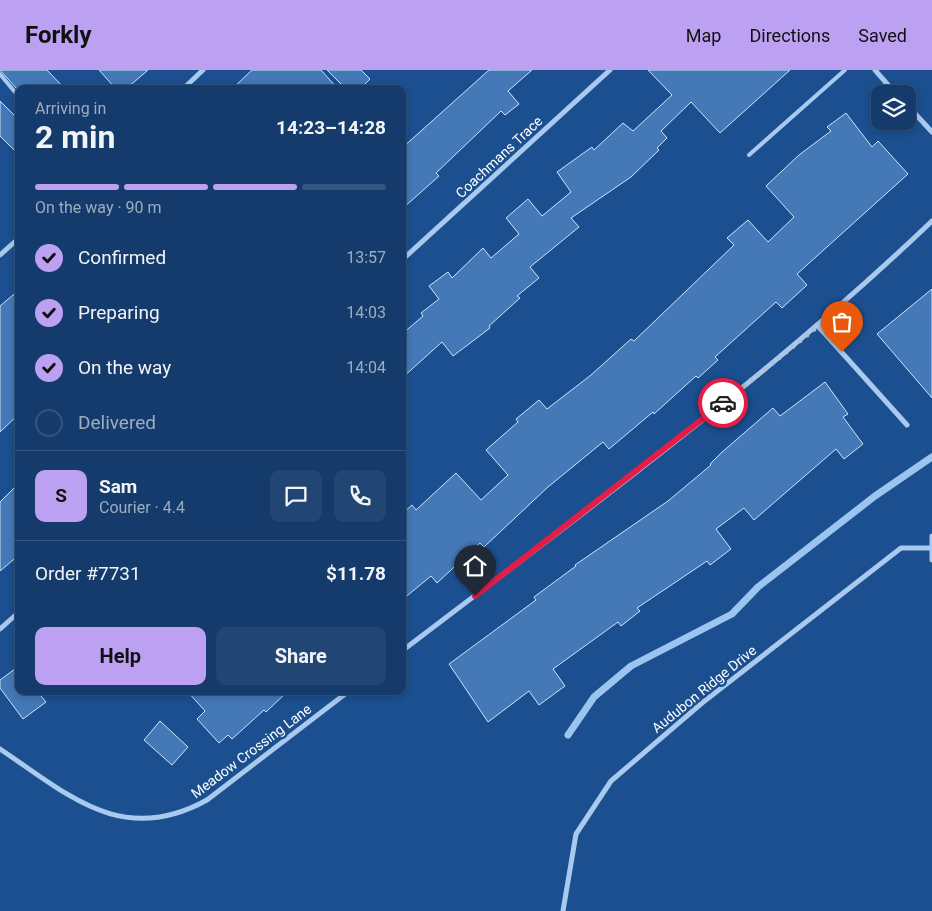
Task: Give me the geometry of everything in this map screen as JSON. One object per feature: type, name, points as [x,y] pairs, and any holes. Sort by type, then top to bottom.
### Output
[{"type":"street","name":"Coachmans Trace","points":[[406,256],[610,70]]},
{"type":"street","points":[[875,70],[888,85]]},
{"type":"street","points":[[187,85],[200,71]]},
{"type":"street","points":[[916,115],[932,132]]},
{"type":"street","points":[[406,648],[703,419],[818,326],[932,221]]},
{"type":"street","points":[[0,255],[15,242]]},
{"type":"street","points":[[818,326],[907,425]]},
{"type":"street","points":[[932,536],[932,560]]},
{"type":"street","name":"Audubon Ridge Drive","points":[[563,911],[576,834],[611,781],[702,703],[901,548],[931,548]]},
{"type":"street","points":[[0,629],[15,616]]},
{"type":"street","name":"Meadow Crossing Lane","points":[[0,749],[89,806],[111,815],[161,819],[186,812],[207,800],[345,695]]},
{"type":"lane","points":[[749,155],[845,70]]},
{"type":"lane","points":[[0,74],[15,92]]},
{"type":"building","points":[[0,70],[47,70],[61,85],[15,85],[15,87]]},
{"type":"building","points":[[99,70],[148,70],[131,85],[112,85]]},
{"type":"building","points":[[252,70],[321,70],[334,85],[236,85]]},
{"type":"building","points":[[327,70],[361,70],[370,79],[364,85],[342,85]]},
{"type":"building","points":[[489,70],[532,70],[508,91],[519,104],[505,115],[501,111],[436,173],[439,176],[406,205],[406,144]]},
{"type":"building","points":[[648,70],[790,70],[720,133],[691,102],[661,131],[667,138],[657,148],[659,150],[631,177],[571,218],[579,227],[530,267],[539,278],[517,296],[520,298],[489,326],[490,328],[453,356],[442,342],[406,374],[406,331],[423,316],[421,313],[439,299],[429,286],[448,272],[452,278],[483,248],[491,258],[519,234],[506,218],[528,199],[542,216],[571,192],[557,172],[592,147],[594,150],[623,123],[633,131],[672,95]]},
{"type":"building","points":[[0,101],[15,116],[15,151],[0,136]]},
{"type":"building","points":[[846,113],[872,147],[878,141],[908,174],[797,274],[807,285],[782,308],[776,302],[715,357],[718,360],[698,378],[696,376],[654,414],[653,412],[609,449],[603,442],[548,487],[484,547],[480,543],[437,583],[431,576],[406,597],[406,510],[412,505],[416,510],[456,473],[481,500],[508,475],[486,450],[518,422],[516,419],[539,400],[547,409],[591,375],[631,339],[634,341],[734,245],[727,238],[748,220],[768,242],[794,217],[766,186],[799,155],[831,131],[827,127]]},
{"type":"building","points":[[932,289],[932,398],[877,334]]},
{"type":"building","points":[[15,293],[15,418],[0,432],[0,306]]},
{"type":"building","points":[[825,382],[848,414],[843,417],[863,444],[844,459],[836,449],[754,520],[744,508],[716,529],[731,549],[710,565],[707,561],[637,608],[640,611],[621,626],[618,622],[553,669],[565,686],[539,705],[529,691],[488,722],[449,664],[536,600],[534,597],[575,565],[668,501],[711,465],[721,453],[773,408],[780,416]]},
{"type":"building","points":[[15,487],[15,558],[0,571],[0,502]]},
{"type":"building","points":[[15,669],[15,695],[40,695],[46,702],[23,719],[0,688],[0,680]]},
{"type":"building","points":[[191,695],[284,695],[232,739],[228,735],[219,743],[197,719],[205,711]]},
{"type":"building","points":[[160,721],[188,747],[172,765],[144,740]]},
{"type":"waterway","points":[[568,735],[594,697],[631,666],[732,614],[758,587],[875,496],[932,457]]},
{"type":"way so far","points":[[723,403],[818,326],[842,352]]},
{"type":"route","points":[[475,596],[723,403]]}]
